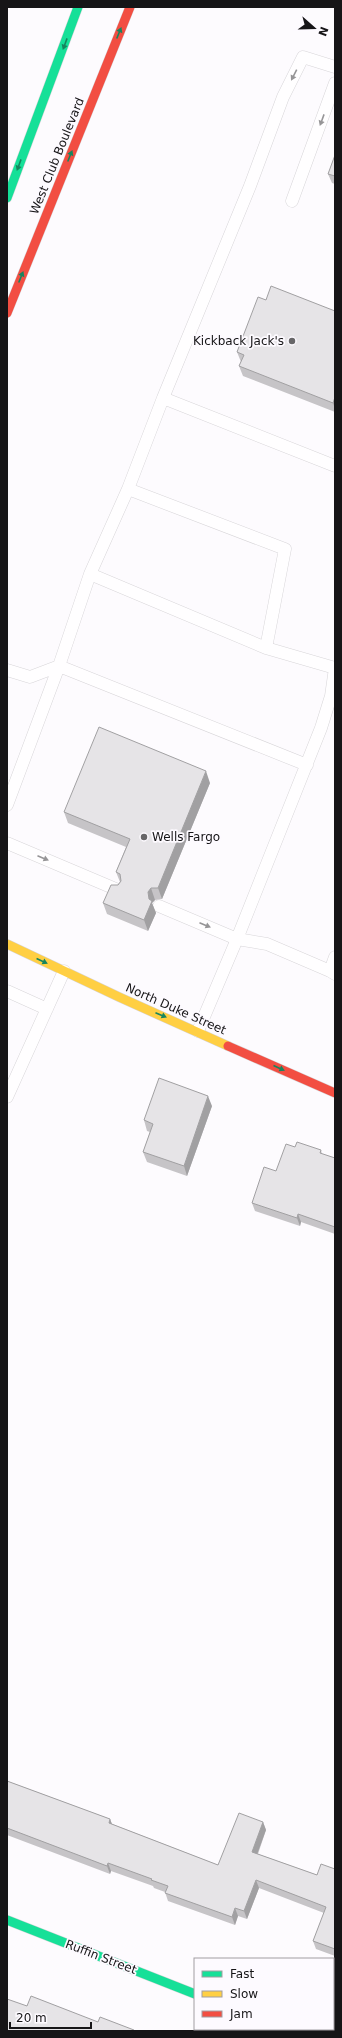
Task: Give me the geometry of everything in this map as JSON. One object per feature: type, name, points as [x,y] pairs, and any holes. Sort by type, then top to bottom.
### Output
[{"type":"main road","points":[[7,198],[78,7]]},
{"type":"main road","name":"West Club Boulevard","points":[[7,313],[130,7]]},
{"type":"main road","name":"North Duke Street","points":[[7,944],[335,1093]]},
{"type":"main road","name":"Ruffin Street","points":[[7,1920],[194,1994]]},
{"type":"lane","points":[[7,805],[60,666],[90,574],[128,489],[163,398],[250,186],[283,97],[303,57],[335,67]]},
{"type":"lane","points":[[292,201],[335,83]]},
{"type":"lane","points":[[163,398],[335,466]]},
{"type":"lane","points":[[128,489],[285,549],[266,648]]},
{"type":"lane","points":[[90,574],[266,648],[335,668],[331,696],[307,765],[237,939],[198,1031]]},
{"type":"lane","points":[[7,670],[30,677],[60,666],[307,765]]},
{"type":"lane","points":[[7,843],[118,890]]},
{"type":"lane","points":[[159,906],[237,939],[267,944],[332,972],[335,957]]},
{"type":"lane","points":[[7,1097],[64,971]]},
{"type":"lane","points":[[7,991],[47,1009]]},
{"type":"building","points":[[335,155],[335,176],[328,174]]},
{"type":"building","name":"Kickback Jack's","points":[[271,286],[335,311],[335,397],[333,403],[239,366],[244,355],[237,352],[258,297],[266,300]]},
{"type":"building","name":"Wells Fargo","points":[[99,727],[206,771],[158,888],[151,888],[148,892],[149,899],[152,901],[144,920],[103,903],[111,885],[118,885],[121,881],[120,874],[116,872],[130,839],[64,812]]},
{"type":"building","points":[[159,1078],[208,1096],[184,1166],[143,1152],[153,1124],[144,1120]]},
{"type":"building","points":[[297,1142],[321,1150],[320,1153],[335,1158],[335,1227],[298,1214],[297,1218],[252,1203],[264,1167],[276,1171],[286,1144],[295,1147]]},
{"type":"building","points":[[7,1781],[110,1819],[109,1823],[218,1865],[239,1813],[263,1822],[252,1852],[317,1875],[321,1864],[335,1869],[335,1949],[313,1941],[326,1907],[256,1880],[244,1911],[235,1908],[232,1917],[165,1893],[168,1886],[151,1880],[152,1879],[108,1863],[107,1866],[7,1828]]},
{"type":"building","points":[[31,1996],[98,2022],[100,2017],[134,2030],[7,2031],[7,1999],[27,2006]]},
{"type":"traffic: fast","points":[[7,198],[78,7]]},
{"type":"traffic: fast","points":[[7,1920],[194,1994]]},
{"type":"traffic: slow","points":[[7,944],[228,1046]]},
{"type":"traffic: jam","points":[[7,313],[130,7]]},
{"type":"traffic: jam","points":[[228,1046],[335,1093]]},
{"type":"place","name":"Kickback Jack's","points":[[292,341]]},
{"type":"place","name":"Wells Fargo","points":[[144,837]]}]
